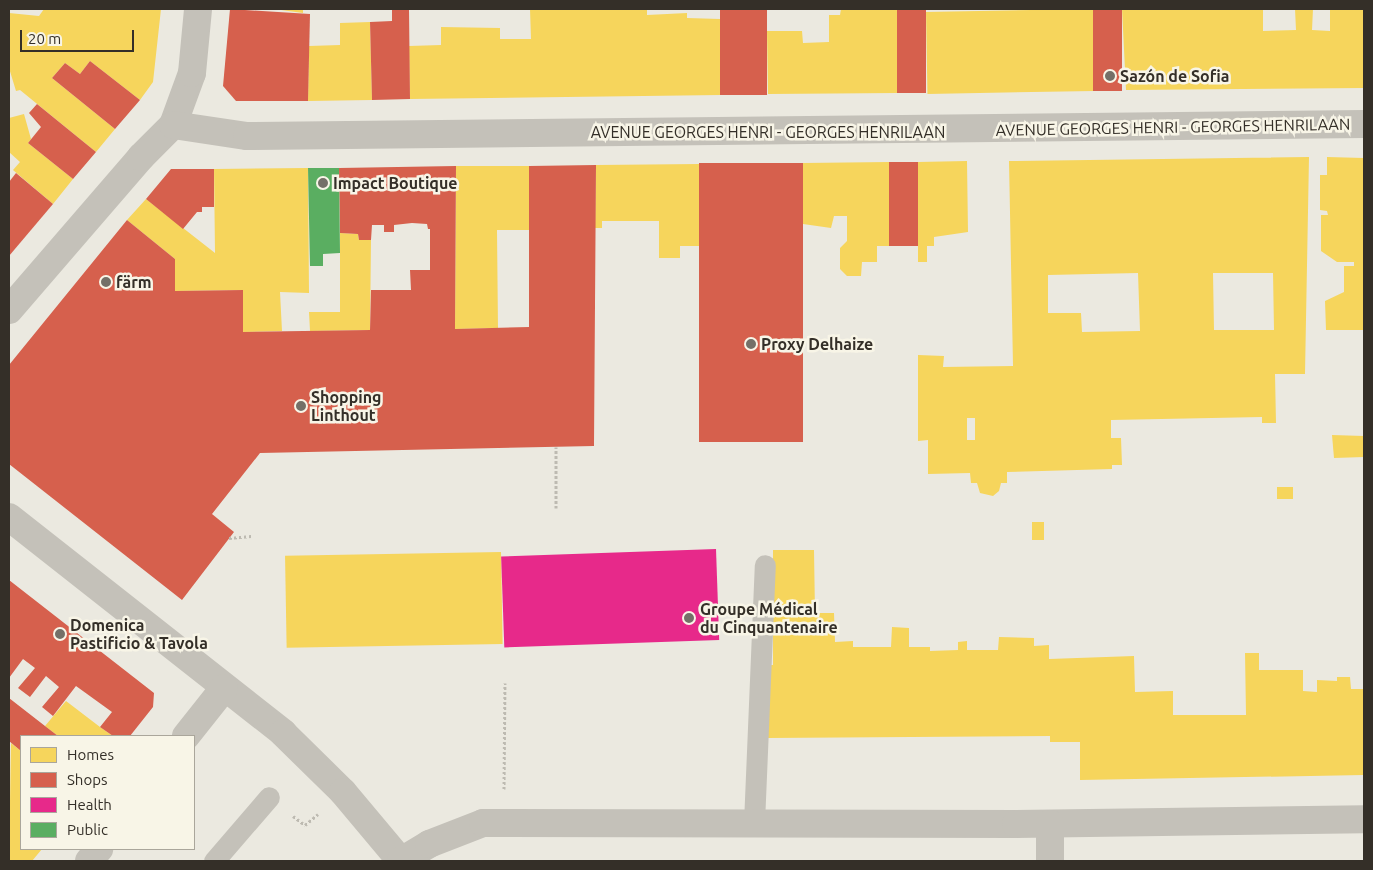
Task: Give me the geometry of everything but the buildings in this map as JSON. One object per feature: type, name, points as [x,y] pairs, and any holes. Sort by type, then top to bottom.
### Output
[{"type":"street","points":[[9,310],[141,157],[173,125],[192,73],[198,9]]},
{"type":"street","name":"AVENUE GEORGES HENRI - GEORGES HENRILAAN","points":[[173,125],[247,136],[1364,124]]},
{"type":"street","points":[[9,517],[290,739],[343,792],[401,861],[429,844],[483,823],[1050,824],[1364,819]]},
{"type":"street","points":[[187,735],[224,688]]},
{"type":"street","points":[[1050,824],[1050,861]]},
{"type":"street","points":[[89,861],[98,850]]},
{"type":"lane","points":[[754,823],[765,565]]},
{"type":"lane","points":[[214,861],[269,797]]},
{"type":"path","points":[[556,447],[556,508]]},
{"type":"path","points":[[229,538],[254,536]]},
{"type":"path","points":[[504,789],[506,683]]},
{"type":"path","points":[[305,825],[318,813]]},
{"type":"place","name":"Sazón de Sofia","points":[[1110,76]]},
{"type":"place","name":"Impact Boutique","points":[[323,183]]},
{"type":"place","name":"färm","points":[[106,282]]},
{"type":"place","name":"Proxy Delhaize","points":[[751,344]]},
{"type":"place","name":"Shopping Linthout","points":[[301,406]]},
{"type":"place","name":"Groupe Médical du Cinquantenaire","points":[[689,618]]},
{"type":"place","name":"Domenica Pastificio & Tavola","points":[[60,634]]}]
